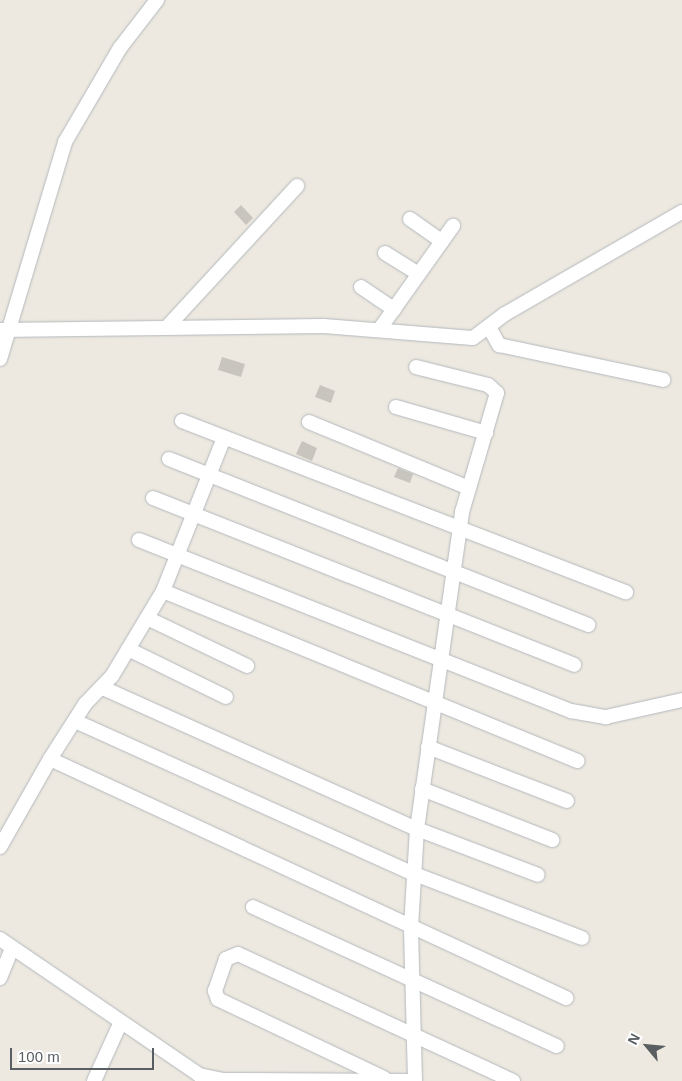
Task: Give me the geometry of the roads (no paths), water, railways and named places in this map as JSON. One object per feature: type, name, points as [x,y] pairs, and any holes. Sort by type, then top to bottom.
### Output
[{"type":"street","points":[[0,359],[5,329],[65,142],[120,48],[157,0]]},
{"type":"street","points":[[167,327],[297,186]]},
{"type":"street","points":[[5,329],[167,327],[379,330],[473,338],[682,212]]},
{"type":"street","points":[[410,220],[442,241]]},
{"type":"street","points":[[379,330],[453,226]]},
{"type":"street","points":[[385,253],[418,274]]},
{"type":"street","points":[[361,287],[394,309]]},
{"type":"street","points":[[489,327],[499,345],[663,380]]},
{"type":"street","points":[[414,1081],[411,927],[412,873],[417,829],[459,528],[469,488],[497,398],[494,388],[416,367]]},
{"type":"street","points":[[396,407],[486,433]]},
{"type":"street","points":[[182,421],[626,592]]},
{"type":"street","points":[[309,422],[469,488]]},
{"type":"street","points":[[0,847],[50,759],[75,721],[103,688],[163,591],[224,438]]},
{"type":"street","points":[[168,459],[588,625]]},
{"type":"street","points":[[153,498],[574,665]]},
{"type":"street","points":[[138,540],[178,554],[591,717],[682,700]]},
{"type":"street","points":[[163,591],[577,761]]},
{"type":"street","points":[[147,618],[247,666]]},
{"type":"street","points":[[128,649],[226,697]]},
{"type":"street","points":[[103,688],[417,829],[538,875]]},
{"type":"street","points":[[75,721],[412,873],[582,938]]},
{"type":"street","points":[[428,747],[567,801]]},
{"type":"street","points":[[50,759],[566,998]]},
{"type":"street","points":[[422,789],[552,840]]},
{"type":"street","points":[[253,907],[556,1046]]},
{"type":"street","points":[[0,939],[184,1069],[211,1078],[384,1078],[407,1081]]},
{"type":"street","points":[[0,978],[12,948]]},
{"type":"street","points":[[384,1078],[218,999],[214,991],[226,959],[238,954],[513,1081]]},
{"type":"street","points":[[94,1081],[120,1024]]}]
